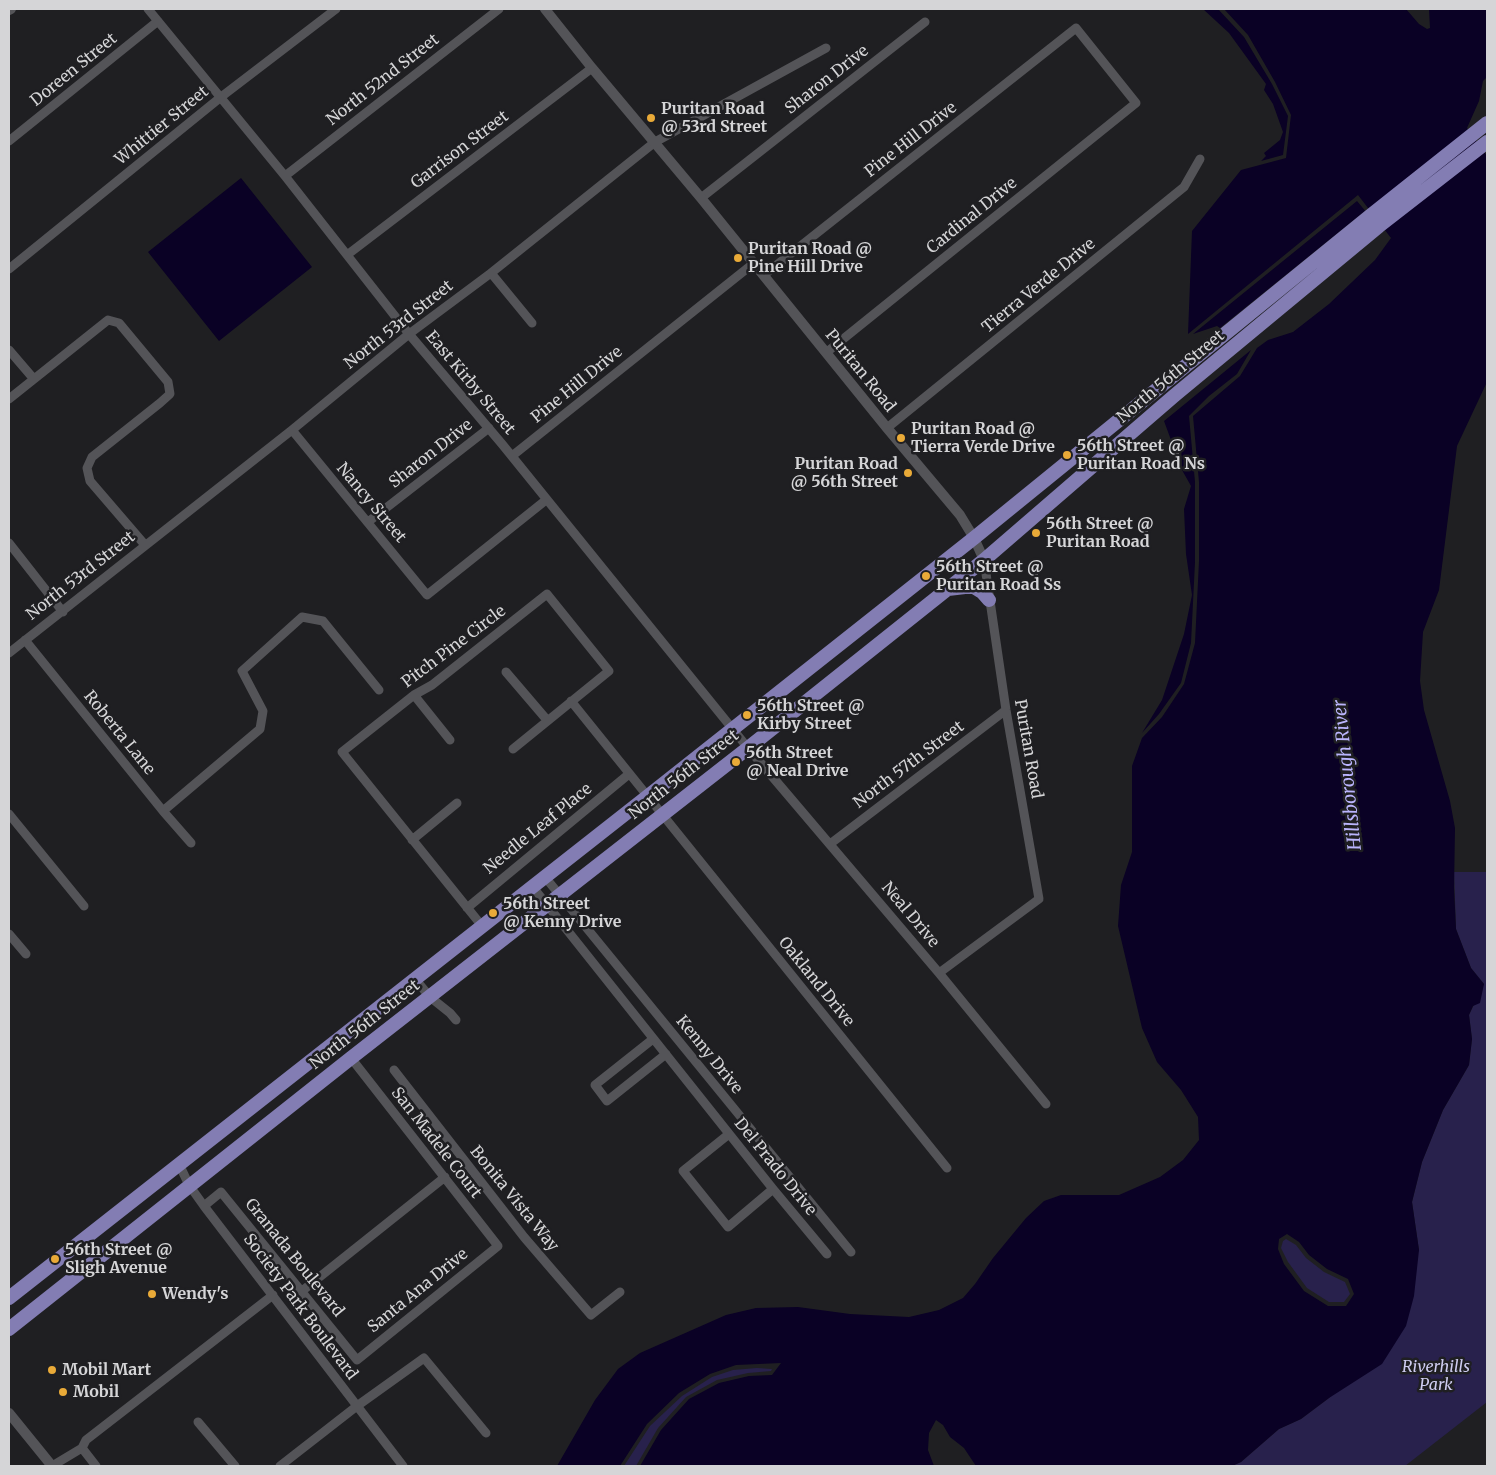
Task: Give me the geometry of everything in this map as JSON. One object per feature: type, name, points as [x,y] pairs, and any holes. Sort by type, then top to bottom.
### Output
[{"type":"main road","name":"North 56th Street","points":[[9,1329],[350,1058],[748,748],[984,560],[1487,123]]},
{"type":"main road","name":"North 56th Street","points":[[9,1298],[733,729],[974,538],[1135,407],[1375,221],[1485,144]]},
{"type":"main road","points":[[1135,407],[1146,421]]},
{"type":"main road","points":[[947,589],[974,588],[982,592],[990,600]]},
{"type":"main road","points":[[836,646],[851,666]]},
{"type":"street","name":"East Kirby Street","points":[[148,9],[285,176],[409,334],[512,456],[748,748]]},
{"type":"street","name":"Whittier Street","points":[[9,269],[221,97],[336,9]]},
{"type":"street","name":"North 52nd Street","points":[[285,176],[499,9]]},
{"type":"street","name":"Puritan Road","points":[[545,9],[960,515],[974,538],[984,560],[1006,710],[1039,899],[940,973]]},
{"type":"street","name":"Doreen Street","points":[[9,141],[158,21]]},
{"type":"street","name":"Sharon Drive","points":[[701,198],[925,22]]},
{"type":"street","name":"Pine Hill Drive","points":[[764,275],[1076,28],[1136,103]]},
{"type":"street","name":"North 53rd Street","points":[[9,653],[292,430],[409,334],[491,272],[655,142],[826,48]]},
{"type":"street","name":"Garrison Street","points":[[347,255],[592,68]]},
{"type":"street","name":"Cardinal Drive","points":[[827,352],[1136,103]]},
{"type":"street","name":"Tierra Verde Drive","points":[[887,428],[1184,187],[1200,159]]},
{"type":"street","name":"Pine Hill Drive","points":[[512,456],[754,263]]},
{"type":"street","points":[[491,272],[532,323]]},
{"type":"street","points":[[9,399],[108,320],[120,323],[168,382],[170,394],[160,404],[92,456],[87,468],[90,481],[145,545]]},
{"type":"street","points":[[9,350],[33,378]]},
{"type":"street","name":"Sharon Drive","points":[[368,522],[488,428]]},
{"type":"street","name":"Nancy Street","points":[[292,430],[427,595],[546,500]]},
{"type":"street","points":[[9,543],[63,612]]},
{"type":"street","name":"Pitch Pine Circle","points":[[482,926],[342,752],[414,695],[432,685],[547,594],[609,671],[571,701]]},
{"type":"street","points":[[163,811],[260,729],[263,711],[242,671],[302,617],[323,621],[379,690]]},
{"type":"street","name":"Roberta Lane","points":[[25,640],[191,843]]},
{"type":"street","points":[[506,672],[547,720]]},
{"type":"street","points":[[414,695],[450,740]]},
{"type":"street","points":[[513,749],[571,701],[648,796]]},
{"type":"street","name":"North 57th Street","points":[[830,844],[1006,710]]},
{"type":"street","name":"Neal Drive","points":[[748,748],[940,973],[1046,1104]]},
{"type":"street","name":"Needle Leaf Place","points":[[467,908],[629,774]]},
{"type":"street","name":"Oakland Drive","points":[[648,796],[947,1168]]},
{"type":"street","points":[[412,840],[457,803]]},
{"type":"street","points":[[9,814],[84,906]]},
{"type":"street","name":"Kenny Drive","points":[[545,877],[851,1252]]},
{"type":"street","name":"Del Prado Drive","points":[[532,886],[827,1254]]},
{"type":"street","points":[[9,934],[26,954]]},
{"type":"street","points":[[415,979],[430,997],[456,1020]]},
{"type":"street","points":[[653,1039],[595,1085],[607,1101],[666,1054]]},
{"type":"street","name":"San Madele Court","points":[[350,1058],[498,1246]]},
{"type":"street","name":"Bonita Vista Way","points":[[394,1070],[524,1237],[592,1315],[620,1292]]},
{"type":"street","points":[[729,1134],[683,1171],[728,1227],[773,1189]]},
{"type":"street","name":"Society Park Boulevard","points":[[179,1164],[189,1185],[204,1206],[403,1466]]},
{"type":"street","points":[[302,1291],[445,1177]]},
{"type":"street","name":"Granada Boulevard","points":[[204,1206],[221,1192],[357,1360]]},
{"type":"street","name":"Santa Ana Drive","points":[[357,1360],[498,1246]]},
{"type":"street","points":[[9,1413],[52,1466],[82,1448],[86,1440],[273,1295]]},
{"type":"street","points":[[280,1466],[357,1406],[424,1358],[486,1433]]},
{"type":"street","points":[[198,1422],[235,1466]]},
{"type":"street","points":[[82,1448],[96,1466]]},
{"type":"green space","name":"Riverhills Park","points":[[1454,872],[1487,872],[1487,1402],[1405,1466],[1232,1466],[1241,1462],[1279,1429],[1301,1419],[1329,1398],[1419,1250],[1412,1202],[1422,1162],[1443,1110],[1469,1065],[1472,1039],[1469,1015],[1484,984],[1471,968],[1456,929]]},
{"type":"green space","points":[[1286,1239],[1296,1245],[1306,1258],[1324,1272],[1345,1282],[1350,1294],[1344,1302],[1329,1302],[1307,1288],[1288,1262],[1281,1248],[1283,1241]]},
{"type":"green space","points":[[772,1369],[771,1371],[748,1373],[717,1380],[686,1397],[658,1428],[636,1466],[624,1466],[650,1426],[682,1396],[712,1377],[733,1370]]},
{"type":"water","points":[[1203,9],[1218,9],[1244,37],[1272,84],[1288,116],[1283,155],[1261,161],[1266,156],[1264,153],[1280,140],[1283,132],[1273,104],[1264,90],[1266,84],[1229,33]]},
{"type":"water","name":"Hillsborough River","points":[[1224,9],[1406,9],[1419,24],[1427,29],[1430,28],[1429,9],[1487,9],[1487,77],[1483,81],[1479,101],[1467,128],[1487,156],[1487,382],[1457,446],[1439,590],[1423,632],[1420,681],[1424,710],[1450,801],[1455,828],[1454,888],[1456,929],[1471,968],[1484,984],[1480,1003],[1473,1006],[1469,1015],[1472,1039],[1469,1065],[1443,1110],[1422,1162],[1412,1202],[1419,1250],[1414,1296],[1406,1326],[1382,1364],[1329,1398],[1301,1419],[1279,1429],[1241,1462],[1232,1466],[976,1466],[964,1448],[950,1437],[943,1425],[936,1420],[929,1433],[928,1450],[934,1466],[640,1466],[661,1430],[689,1399],[719,1383],[749,1376],[772,1375],[781,1363],[736,1365],[710,1374],[679,1393],[647,1424],[620,1466],[557,1466],[595,1400],[618,1369],[640,1353],[726,1315],[756,1308],[798,1307],[850,1314],[909,1317],[939,1310],[963,1298],[1026,1218],[1044,1201],[1061,1195],[1119,1195],[1160,1177],[1183,1160],[1199,1140],[1198,1117],[1181,1090],[1157,1062],[1142,1028],[1118,926],[1121,885],[1132,852],[1132,766],[1142,738],[1162,717],[1184,684],[1195,643],[1199,561],[1199,482],[1193,416],[1240,376],[1257,348],[1268,340],[1293,332],[1329,304],[1375,260],[1391,238],[1358,195],[1188,334],[1192,231],[1241,170],[1286,158],[1291,115],[1275,82],[1248,35]],"holes":[[[1287,1234],[1299,1242],[1309,1255],[1327,1269],[1348,1279],[1354,1294],[1346,1306],[1328,1306],[1304,1291],[1284,1264],[1278,1249],[1279,1239]]]},
{"type":"water","points":[[241,178],[312,267],[219,341],[148,252]]},
{"type":"water","points":[[1357,201],[1367,213],[1365,211],[1220,328],[1217,326],[1193,334]]},
{"type":"water","points":[[1251,350],[1237,374],[1209,396],[1189,416],[1195,482],[1195,562],[1191,643],[1181,683],[1159,714],[1142,733],[1162,700],[1184,634],[1192,595],[1186,554],[1184,509],[1191,486],[1182,470],[1164,421]]},
{"type":"place","name":"Puritan Road @ 53rd Street","points":[[651,118]]},
{"type":"place","name":"Puritan Road @ Pine Hill Drive","points":[[738,258]]},
{"type":"place","name":"Puritan Road @ Tierra Verde Drive","points":[[901,438]]},
{"type":"place","name":"56th Street @ Puritan Road Ns","points":[[1067,455]]},
{"type":"place","name":"Puritan Road @ 56th Street","points":[[908,473]]},
{"type":"place","name":"56th Street @ Puritan Road","points":[[1036,533]]},
{"type":"place","name":"56th Street @ Puritan Road Ss","points":[[926,576]]},
{"type":"place","name":"56th Street @ Kirby Street","points":[[747,715]]},
{"type":"place","name":"56th Street @ Neal Drive","points":[[736,762]]},
{"type":"place","name":"56th Street @ Kenny Drive","points":[[493,913]]},
{"type":"place","name":"56th Street @ Sligh Avenue","points":[[55,1259]]},
{"type":"place","name":"Wendy's","points":[[152,1294]]},
{"type":"place","name":"Mobil Mart","points":[[52,1370]]},
{"type":"place","name":"Mobil","points":[[63,1392]]}]
